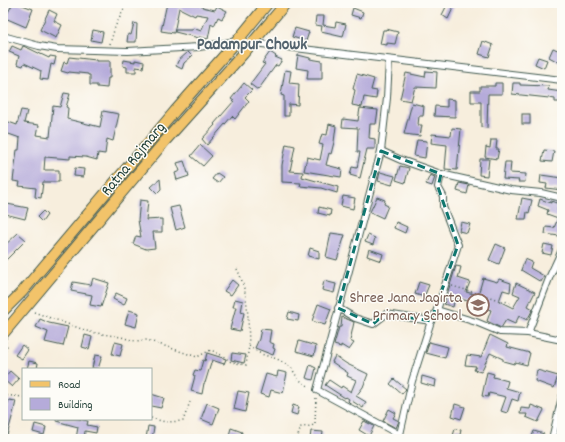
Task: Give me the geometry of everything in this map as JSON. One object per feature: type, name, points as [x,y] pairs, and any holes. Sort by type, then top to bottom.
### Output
[{"type":"main road","name":"Ratna Rajmarg","points":[[4,307],[22,292],[268,3]]},
{"type":"main road","name":"Ratna Rajmarg","points":[[3,333],[165,141],[286,3]]},
{"type":"street","points":[[3,36],[39,46],[57,49],[128,51],[199,47],[237,41],[562,80]]},
{"type":"street","points":[[390,60],[381,151],[317,390],[399,437],[412,382],[430,322],[437,310],[444,284],[458,245],[443,207],[443,196],[438,187],[441,174]]},
{"type":"street","points":[[381,151],[401,160],[441,174],[511,190],[541,193],[562,200]]},
{"type":"street","points":[[528,333],[550,276],[562,250]]},
{"type":"street","points":[[338,308],[355,318],[373,324],[386,314],[430,322]]},
{"type":"street","points":[[437,310],[476,322],[500,332],[528,333],[562,340]]},
{"type":"street","points":[[552,439],[562,397]]},
{"type":"path","points":[[109,50],[112,33],[126,3]]},
{"type":"path","points":[[24,309],[90,332],[135,341],[147,340],[197,357],[211,350],[224,356],[231,362],[246,365],[249,346],[247,302],[242,279],[237,269]]},
{"type":"path","points":[[444,284],[511,304]]},
{"type":"path","points":[[3,333],[6,346],[3,358]]},
{"type":"path","points":[[249,346],[261,354],[278,359],[291,367],[298,379],[307,386],[317,390],[315,423],[312,426],[301,427],[297,439]]},
{"type":"path","points":[[3,394],[22,397]]},
{"type":"path","points":[[152,418],[165,422],[183,421],[190,402]]},
{"type":"highlighted area","points":[[381,151],[441,174],[438,187],[458,245],[431,321],[385,314],[373,324],[338,308]]},
{"type":"building","points":[[13,3],[33,9],[26,27],[5,18]]},
{"type":"building","points":[[167,3],[203,3],[202,7],[215,10],[217,6],[227,11],[222,19],[218,17],[214,26],[211,24],[208,39],[199,38],[175,32],[175,30],[192,30],[193,28],[201,31],[208,16],[196,14],[195,16],[179,8],[174,33],[161,31]]},
{"type":"building","points":[[448,3],[454,6],[448,19],[442,15]]},
{"type":"building","points":[[353,8],[363,12],[361,18],[351,15]]},
{"type":"building","points":[[49,10],[57,14],[54,21],[62,25],[56,38],[40,30]]},
{"type":"building","points":[[316,16],[324,16],[323,25],[335,27],[336,22],[346,24],[343,37],[321,32],[322,26],[315,25]]},
{"type":"building","points":[[134,23],[137,24],[136,42],[127,42],[128,34],[131,35]]},
{"type":"building","points":[[295,28],[309,32],[306,41],[292,37]]},
{"type":"building","points":[[386,29],[398,32],[395,44],[380,44],[383,30]]},
{"type":"building","points":[[93,30],[103,32],[101,42],[91,40]]},
{"type":"building","points":[[483,41],[493,45],[489,57],[479,54]]},
{"type":"building","points":[[12,46],[21,50],[23,46],[49,58],[50,56],[56,57],[54,65],[51,64],[48,80],[40,79],[41,71],[24,63],[23,66],[17,64],[19,56],[9,52]]},
{"type":"building","points":[[553,48],[562,52],[562,64],[549,57]]},
{"type":"building","points":[[188,52],[192,56],[184,63],[182,69],[176,66],[178,61]]},
{"type":"building","points":[[270,52],[276,56],[275,57],[282,60],[278,66],[276,65],[258,90],[250,84],[265,64],[262,63]]},
{"type":"building","points":[[298,55],[322,61],[322,79],[307,79],[308,70],[296,68]]},
{"type":"building","points":[[69,57],[96,61],[110,61],[110,78],[108,78],[107,88],[97,87],[97,85],[90,85],[90,75],[88,74],[68,73],[61,71],[64,62],[67,63]]},
{"type":"building","points":[[538,57],[547,60],[544,68],[535,64]]},
{"type":"building","points":[[124,60],[144,62],[143,68],[136,67],[136,72],[127,72],[127,67],[123,66]]},
{"type":"building","points":[[285,70],[291,71],[289,83],[299,84],[298,105],[289,104],[289,116],[284,116],[284,96],[281,95]]},
{"type":"building","points":[[426,71],[437,72],[436,88],[415,87],[411,101],[400,99],[406,73],[425,77]]},
{"type":"building","points":[[357,74],[374,79],[371,90],[377,91],[376,99],[364,97],[362,107],[352,105],[355,90],[353,89]]},
{"type":"building","points":[[244,83],[252,90],[245,97],[249,101],[235,119],[232,116],[207,145],[202,139],[234,101],[231,99]]},
{"type":"building","points":[[495,83],[502,83],[502,94],[488,94],[487,128],[481,127],[481,102],[471,102],[471,91],[480,91],[480,86],[495,86]]},
{"type":"building","points":[[513,83],[520,83],[520,85],[549,86],[548,90],[562,92],[562,102],[555,102],[555,99],[549,98],[512,94]]},
{"type":"building","points":[[64,93],[70,94],[66,107],[68,108],[67,119],[100,127],[103,111],[119,114],[113,141],[107,139],[105,154],[98,153],[97,160],[86,157],[70,156],[70,159],[45,157],[44,170],[59,170],[59,182],[43,182],[41,198],[35,197],[36,188],[19,186],[20,182],[13,181],[20,138],[3,132],[3,120],[17,125],[21,110],[27,111],[24,123],[39,125],[37,135],[50,137],[53,106],[60,107]]},
{"type":"building","points":[[447,99],[455,100],[455,117],[434,116],[435,106],[447,107]]},
{"type":"building","points":[[412,103],[424,106],[423,116],[419,116],[418,125],[422,125],[420,136],[404,134]]},
{"type":"building","points":[[360,108],[378,110],[376,124],[370,124],[369,138],[375,139],[375,149],[367,149],[360,178],[350,175],[352,167],[357,168],[360,152],[357,152],[358,128],[342,127],[343,119],[358,121]]},
{"type":"building","points":[[522,114],[530,114],[530,124],[522,124]]},
{"type":"building","points":[[329,124],[336,126],[331,154],[329,153],[326,165],[342,169],[341,177],[304,171],[307,157],[320,160],[323,145],[319,144],[322,134],[327,135]]},
{"type":"building","points":[[452,128],[461,129],[457,170],[445,169],[447,145],[431,143],[432,134],[451,136]]},
{"type":"building","points":[[417,140],[427,141],[425,158],[414,156]]},
{"type":"building","points":[[491,140],[497,140],[496,149],[499,149],[497,159],[485,157],[486,147],[490,148]]},
{"type":"building","points":[[286,144],[295,146],[290,171],[303,172],[302,177],[338,187],[337,193],[321,188],[300,186],[301,183],[282,182],[282,165]]},
{"type":"building","points":[[200,145],[212,156],[203,166],[191,156]]},
{"type":"building","points":[[544,150],[554,151],[552,162],[542,161]]},
{"type":"building","points":[[480,159],[489,159],[487,176],[479,175]]},
{"type":"building","points":[[184,161],[189,176],[177,180],[175,173],[180,171],[177,163]]},
{"type":"building","points":[[505,162],[511,162],[510,173],[526,174],[525,182],[503,179]]},
{"type":"building","points":[[400,166],[409,168],[405,183],[396,180]]},
{"type":"building","points":[[75,168],[84,169],[83,177],[74,176]]},
{"type":"building","points":[[380,172],[395,176],[392,185],[378,181]]},
{"type":"building","points":[[217,173],[223,177],[218,183],[212,179]]},
{"type":"building","points":[[430,175],[435,177],[432,186],[426,184]]},
{"type":"building","points":[[541,175],[562,178],[562,190],[546,188],[547,184],[540,183]]},
{"type":"building","points":[[160,179],[161,189],[157,193],[151,187]]},
{"type":"building","points":[[459,183],[469,185],[467,194],[457,191]]},
{"type":"building","points":[[343,196],[355,198],[353,209],[341,206]]},
{"type":"building","points":[[377,197],[385,200],[384,204],[388,206],[383,218],[370,212]]},
{"type":"building","points":[[522,198],[532,200],[526,219],[518,219]]},
{"type":"building","points":[[540,199],[559,204],[557,210],[562,211],[559,236],[545,234],[546,227],[554,228],[558,218],[547,214],[548,210],[538,206]]},
{"type":"building","points":[[140,200],[148,201],[146,220],[162,219],[162,232],[153,232],[155,248],[146,249],[133,244],[136,236],[141,237],[138,220]]},
{"type":"building","points":[[7,204],[28,208],[25,219],[5,214]]},
{"type":"building","points":[[179,206],[185,227],[176,230],[170,208]]},
{"type":"building","points":[[319,207],[331,210],[330,216],[318,213]]},
{"type":"building","points":[[43,211],[47,215],[42,222],[37,217]]},
{"type":"building","points":[[396,222],[407,227],[405,233],[394,228]]},
{"type":"building","points":[[461,222],[470,224],[467,233],[459,231]]},
{"type":"building","points":[[18,233],[26,240],[3,263],[3,247]]},
{"type":"building","points":[[331,233],[345,235],[337,260],[326,257]]},
{"type":"building","points":[[368,235],[375,238],[373,245],[365,242]]},
{"type":"building","points":[[496,244],[505,248],[499,264],[489,260]]},
{"type":"building","points":[[544,244],[553,246],[551,255],[542,253]]},
{"type":"building","points":[[310,248],[319,251],[319,259],[308,256]]},
{"type":"building","points":[[369,249],[383,254],[381,261],[367,256]]},
{"type":"building","points":[[525,259],[532,262],[530,268],[544,276],[541,282],[521,270]]},
{"type":"building","points":[[456,266],[461,267],[458,278],[470,282],[466,292],[478,295],[483,278],[497,282],[499,279],[511,283],[510,292],[503,290],[499,301],[513,308],[520,296],[513,293],[516,283],[535,292],[528,306],[533,309],[527,320],[519,316],[515,324],[506,320],[501,328],[487,321],[491,310],[484,308],[486,305],[455,298],[453,307],[444,304]]},
{"type":"building","points":[[93,278],[109,283],[101,307],[90,305],[92,295],[71,291],[73,282],[91,285]]},
{"type":"building","points":[[232,280],[238,285],[231,295],[224,291]]},
{"type":"building","points":[[324,281],[336,284],[334,293],[322,290]]},
{"type":"building","points":[[419,282],[429,285],[424,297],[415,294]]},
{"type":"building","points":[[116,293],[127,298],[124,305],[113,299]]},
{"type":"building","points":[[235,299],[243,301],[241,312],[244,313],[240,331],[230,329],[236,307],[233,307]]},
{"type":"building","points":[[318,304],[331,309],[325,325],[312,321]]},
{"type":"building","points":[[129,310],[139,313],[136,327],[125,324]]},
{"type":"building","points":[[289,312],[299,315],[298,321],[287,319]]},
{"type":"building","points":[[342,317],[354,322],[350,341],[354,343],[349,350],[341,345],[341,347],[334,345],[339,327],[341,327]]},
{"type":"building","points":[[40,319],[49,323],[68,327],[63,346],[45,342],[48,332],[36,327]]},
{"type":"building","points":[[261,329],[271,330],[269,342],[274,344],[273,348],[275,349],[273,355],[255,348]]},
{"type":"building","points":[[85,335],[92,337],[89,349],[82,347]]},
{"type":"building","points":[[490,335],[508,344],[507,347],[530,353],[527,365],[503,361],[503,359],[490,353],[481,372],[474,370],[476,366],[465,365],[467,355],[481,357]]},
{"type":"building","points":[[299,341],[316,346],[314,356],[296,351]]},
{"type":"building","points":[[115,342],[123,344],[120,356],[112,354]]},
{"type":"building","points":[[429,342],[448,347],[445,358],[426,353]]},
{"type":"building","points":[[22,345],[28,350],[22,359],[15,355]]},
{"type":"building","points":[[207,353],[226,359],[224,364],[212,360],[202,394],[191,391],[195,370],[200,371]]},
{"type":"building","points":[[232,353],[246,355],[244,363],[231,360]]},
{"type":"building","points":[[95,355],[102,356],[98,368],[92,368]]},
{"type":"building","points":[[335,356],[347,364],[368,374],[363,387],[356,396],[366,402],[363,408],[352,401],[350,403],[348,401],[349,399],[325,385],[329,380],[341,388],[342,386],[351,392],[356,380],[347,376],[348,373],[332,362]]},
{"type":"building","points":[[29,361],[38,363],[37,368],[27,368]]},
{"type":"building","points":[[310,365],[316,368],[313,380],[306,378]]},
{"type":"building","points":[[537,370],[558,376],[554,388],[535,381]]},
{"type":"building","points":[[10,371],[19,379],[12,387],[3,379]]},
{"type":"building","points":[[278,371],[287,373],[283,393],[271,390],[269,397],[260,394],[266,374],[277,377]]},
{"type":"building","points":[[487,372],[494,374],[493,377],[508,381],[506,388],[520,392],[518,401],[512,399],[507,413],[501,411],[506,397],[489,393],[488,397],[482,396]]},
{"type":"building","points":[[422,376],[436,380],[435,387],[421,383]]},
{"type":"building","points":[[394,379],[406,389],[402,394],[390,384]]},
{"type":"building","points":[[238,391],[249,393],[245,412],[234,409]]},
{"type":"building","points":[[152,394],[164,398],[161,408],[152,406]]},
{"type":"building","points":[[9,400],[16,401],[6,439],[3,439],[3,417]]},
{"type":"building","points":[[207,403],[219,408],[213,424],[201,419]]},
{"type":"building","points":[[455,404],[465,407],[461,419],[452,416]]},
{"type":"building","points":[[293,405],[299,407],[297,415],[291,413]]},
{"type":"building","points":[[531,405],[544,410],[538,422],[526,417],[527,414],[520,414],[521,408],[530,409]]},
{"type":"building","points":[[389,409],[396,413],[393,418],[399,421],[396,428],[383,421]]},
{"type":"building","points":[[56,421],[88,421],[87,425],[97,427],[96,433],[85,431],[84,439],[76,439],[78,427]]},
{"type":"building","points":[[364,421],[374,426],[369,436],[359,430]]},
{"type":"building","points":[[35,424],[46,427],[44,435],[33,432]]},
{"type":"building","points":[[148,426],[154,427],[152,439],[146,439]]},
{"type":"building","points":[[231,428],[242,432],[240,439],[228,439]]},
{"type":"building","points":[[455,429],[461,430],[459,439],[452,439]]},
{"type":"building","points":[[311,431],[323,432],[322,439],[310,439]]},
{"type":"building","points":[[534,431],[544,434],[543,439],[531,439]]},
{"type":"place","name":"Shree Jana Jagirta Primary School","points":[[478,305]]},
{"type":"district","name":"Padampur Chowk","points":[[252,43]]}]
